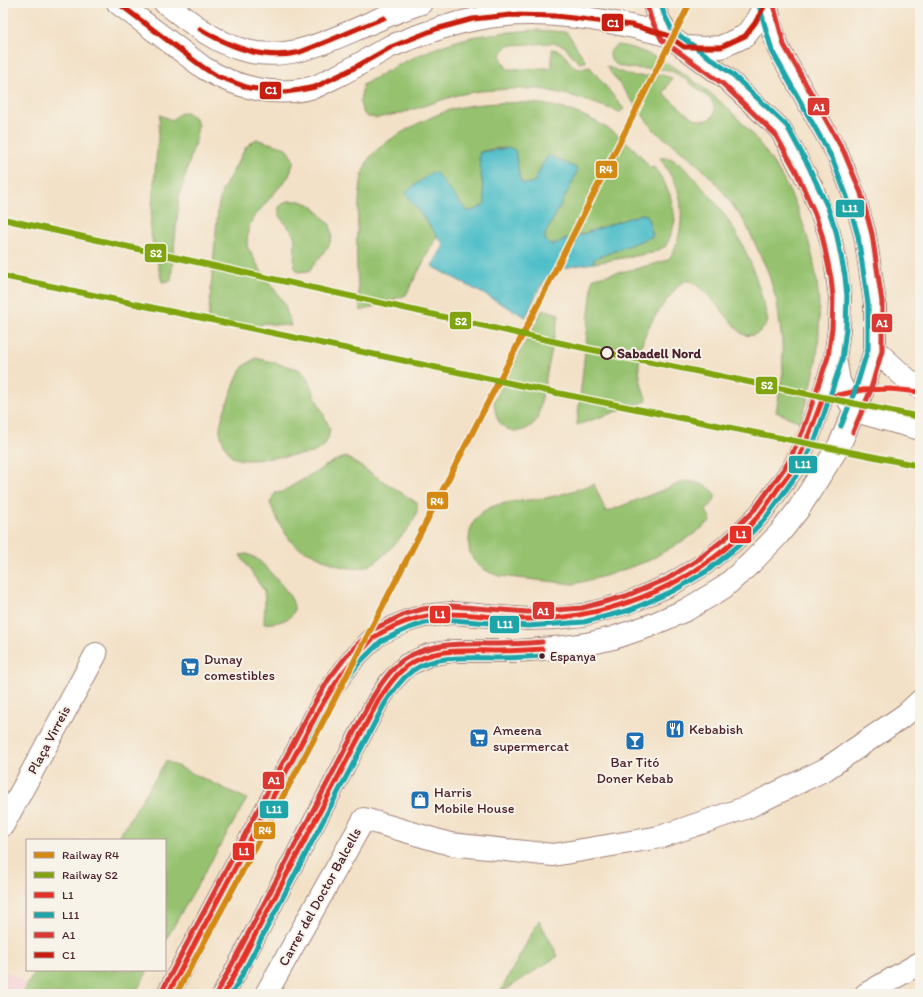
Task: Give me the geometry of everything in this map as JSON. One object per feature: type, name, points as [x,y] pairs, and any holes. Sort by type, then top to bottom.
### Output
[{"type":"main road","points":[[118,3],[204,68],[217,76],[249,88],[285,92],[315,87],[352,69],[390,47],[436,29],[473,20],[511,14],[588,19],[631,25],[675,41],[704,48],[721,47],[745,36],[755,23],[766,3]]},
{"type":"main road","points":[[166,3],[204,31],[222,42],[242,50],[259,53],[296,53],[331,41],[361,27],[421,3]]},
{"type":"main road","points":[[168,994],[320,708],[335,683],[354,658],[377,635],[407,621],[424,616],[452,613],[528,619],[555,618],[583,615],[628,602],[670,584],[703,565],[733,541],[760,514],[794,467],[810,433],[835,359],[839,329],[840,297],[836,265],[829,234],[812,188],[781,130],[727,79],[675,41],[657,16],[654,3]]},
{"type":"main road","points":[[224,994],[378,701],[390,683],[407,665],[429,655],[453,651],[517,651],[572,646],[613,638],[649,626],[686,610],[723,588],[752,563],[779,534],[816,483],[840,444],[863,390],[875,350],[875,303],[865,235],[854,195],[838,155],[778,48],[766,3]]},
{"type":"main road","points":[[875,350],[909,381],[920,388]]},
{"type":"main road","points":[[835,359],[839,381],[855,411],[920,429]]},
{"type":"main road","name":"Plaça Virreis","points":[[3,825],[96,654]]},
{"type":"main road","name":"Carrer del Doctor Balcells","points":[[266,994],[364,819],[450,844],[553,855],[660,837],[748,807],[826,769],[906,714],[920,701]]},
{"type":"main road","points":[[866,994],[920,963]]},
{"type":"shaded area","points":[[3,970],[27,984],[22,994],[3,994]]},
{"type":"green space","points":[[533,30],[567,32],[586,62],[579,63],[564,46],[560,44],[509,45],[502,52],[501,58],[507,69],[552,68],[552,49],[556,50],[563,54],[577,69],[590,67],[624,109],[620,112],[573,96],[541,89],[509,89],[480,91],[457,95],[402,113],[377,118],[368,117],[364,114],[360,101],[363,85],[416,56],[443,45],[472,37]]},
{"type":"green space","points":[[618,45],[639,50],[651,55],[683,73],[701,86],[737,118],[767,154],[791,194],[808,238],[817,283],[819,329],[814,376],[800,422],[776,412],[783,372],[782,341],[777,302],[768,272],[746,224],[718,185],[691,158],[655,131],[606,66],[633,76],[659,74],[672,78],[663,94],[696,119],[706,120],[713,116],[713,103],[691,83],[671,71],[665,69],[636,68],[618,65],[612,61],[610,54],[613,48]]},
{"type":"green space","points":[[529,103],[546,105],[580,114],[612,131],[626,142],[639,154],[649,167],[655,168],[670,195],[675,220],[666,246],[652,253],[594,263],[594,259],[653,236],[647,215],[641,214],[550,245],[545,240],[545,235],[577,171],[543,163],[534,182],[525,184],[520,181],[515,150],[503,148],[488,150],[480,152],[479,157],[485,203],[479,208],[467,211],[463,206],[406,194],[437,236],[406,295],[361,311],[357,270],[357,230],[361,181],[368,160],[374,152],[395,137],[419,123],[443,112],[476,105]]},
{"type":"green space","points":[[186,112],[195,118],[198,125],[196,139],[179,197],[171,281],[162,282],[150,230],[160,115],[172,120],[179,114]]},
{"type":"green space","points":[[256,139],[286,148],[294,161],[289,176],[253,218],[248,229],[247,246],[260,269],[284,303],[291,326],[263,323],[259,328],[208,323],[218,208],[222,191],[246,147]]},
{"type":"green space","points":[[660,158],[667,158],[676,161],[695,178],[708,193],[735,231],[749,259],[768,321],[764,328],[757,333],[753,335],[745,335],[741,333],[716,304],[695,284],[690,281],[681,283],[653,320],[646,332],[642,345],[639,358],[639,371],[647,401],[577,425],[593,278],[668,260],[679,237],[681,210],[679,194],[671,175]]},
{"type":"green space","points":[[287,201],[301,201],[313,206],[330,225],[332,237],[328,247],[309,271],[298,272],[294,265],[295,239],[293,233],[279,216],[279,207]]},
{"type":"green space","points":[[543,309],[559,314],[538,417],[528,428],[514,431],[504,427],[498,420],[494,401]]},
{"type":"green space","points":[[256,358],[299,369],[306,376],[330,429],[324,446],[313,453],[254,460],[242,460],[232,457],[224,445],[220,426],[240,371],[244,366]]},
{"type":"green space","points":[[346,457],[417,503],[415,518],[405,532],[379,559],[370,565],[361,568],[342,567],[296,546],[284,532],[270,503],[275,493],[282,492],[334,461]]},
{"type":"green space","points":[[686,481],[706,486],[714,493],[715,498],[706,510],[711,521],[691,536],[648,561],[605,576],[574,584],[499,576],[479,566],[472,558],[469,546],[470,530],[476,519],[484,511],[494,506],[552,497],[594,484],[606,512]]},
{"type":"green space","points":[[247,554],[256,558],[264,565],[290,596],[294,607],[293,613],[289,617],[280,622],[264,624],[264,591],[240,555]]},
{"type":"green space","points":[[166,761],[247,799],[166,939],[166,839],[118,839]]},
{"type":"green space","points":[[539,920],[558,956],[499,994]]},
{"type":"green space","points":[[35,971],[147,971],[135,994],[22,994]]},
{"type":"water","points":[[510,148],[515,150],[520,181],[525,184],[534,182],[543,163],[549,155],[576,168],[577,171],[574,179],[545,235],[545,240],[551,245],[641,214],[647,215],[653,236],[594,259],[594,263],[569,267],[555,272],[541,286],[526,317],[432,266],[444,245],[406,194],[408,190],[431,173],[435,172],[467,211],[477,209],[485,203],[479,157],[480,152]]},
{"type":"rail line","name":"R4","points":[[176,994],[314,739],[515,350],[690,3]]},
{"type":"rail line","name":"S2","points":[[3,219],[588,349],[920,417]]},
{"type":"rail line","name":"S2","points":[[3,276],[557,393],[920,466]]},
{"type":"transit line","name":"C1","points":[[118,3],[204,68],[217,76],[249,88],[285,92],[315,87],[352,69],[391,47],[436,29],[473,19],[511,15],[556,16],[631,25],[667,35],[684,47],[721,47],[745,36],[755,23],[766,3]]},
{"type":"transit line","name":"L11","points":[[176,994],[326,711],[341,687],[359,663],[381,641],[409,628],[425,623],[452,620],[528,626],[584,622],[630,610],[673,591],[707,571],[738,546],[765,519],[800,470],[817,435],[842,360],[846,329],[847,296],[845,276],[836,231],[828,208],[808,165],[787,126],[732,74],[672,30],[664,14],[661,3]]},
{"type":"transit line","name":"A1","points":[[773,3],[784,45],[844,152],[861,193],[872,234],[882,302],[882,351],[870,392],[853,432]]},
{"type":"transit line","name":"A1","points":[[162,991],[314,704],[329,679],[348,654],[372,630],[405,614],[423,609],[452,606],[528,612],[582,608],[626,596],[667,579],[699,559],[728,536],[755,509],[788,463],[803,430],[828,357],[832,328],[833,297],[831,278],[822,235],[815,214],[796,171],[775,134],[723,84],[662,40],[651,19],[647,5]]},
{"type":"transit line","name":"L11","points":[[759,5],[772,51],[832,158],[847,197],[858,236],[868,304],[868,349],[856,388],[841,426]]},
{"type":"transit line","name":"C1","points":[[200,29],[222,41],[246,50],[271,55],[283,55],[302,51],[384,18]]},
{"type":"transit line","name":"L1","points":[[823,398],[863,390],[890,389],[920,392]]},
{"type":"transit line","name":"L1","points":[[168,994],[320,708],[347,668],[373,638],[395,626],[413,619],[429,616],[462,614],[529,619],[561,617],[594,612],[625,603],[656,591],[685,576],[713,558],[738,537],[760,514],[794,467],[806,442],[823,398]]},
{"type":"transit line","name":"A1","points":[[218,991],[372,698],[382,682],[394,668],[403,660],[425,649],[462,644],[542,642]]},
{"type":"transit line","name":"L1","points":[[224,994],[378,701],[391,682],[407,666],[417,660],[440,653],[452,651],[542,649]]},
{"type":"transit line","name":"L11","points":[[232,994],[384,705],[404,678],[421,666],[443,659],[542,656]]},
{"type":"place","name":"Sabadell Nord","points":[[607,353]]},
{"type":"place","name":"Espanya","points":[[542,656]]},
{"type":"place","name":"Dunay comestibles","points":[[190,667]]},
{"type":"place","name":"Kebabish","points":[[675,729]]},
{"type":"place","name":"Ameena supermercat","points":[[479,738]]},
{"type":"place","name":"Bar Titó Doner Kebab","points":[[635,741]]},
{"type":"place","name":"Harris Mobile House","points":[[420,800]]}]
